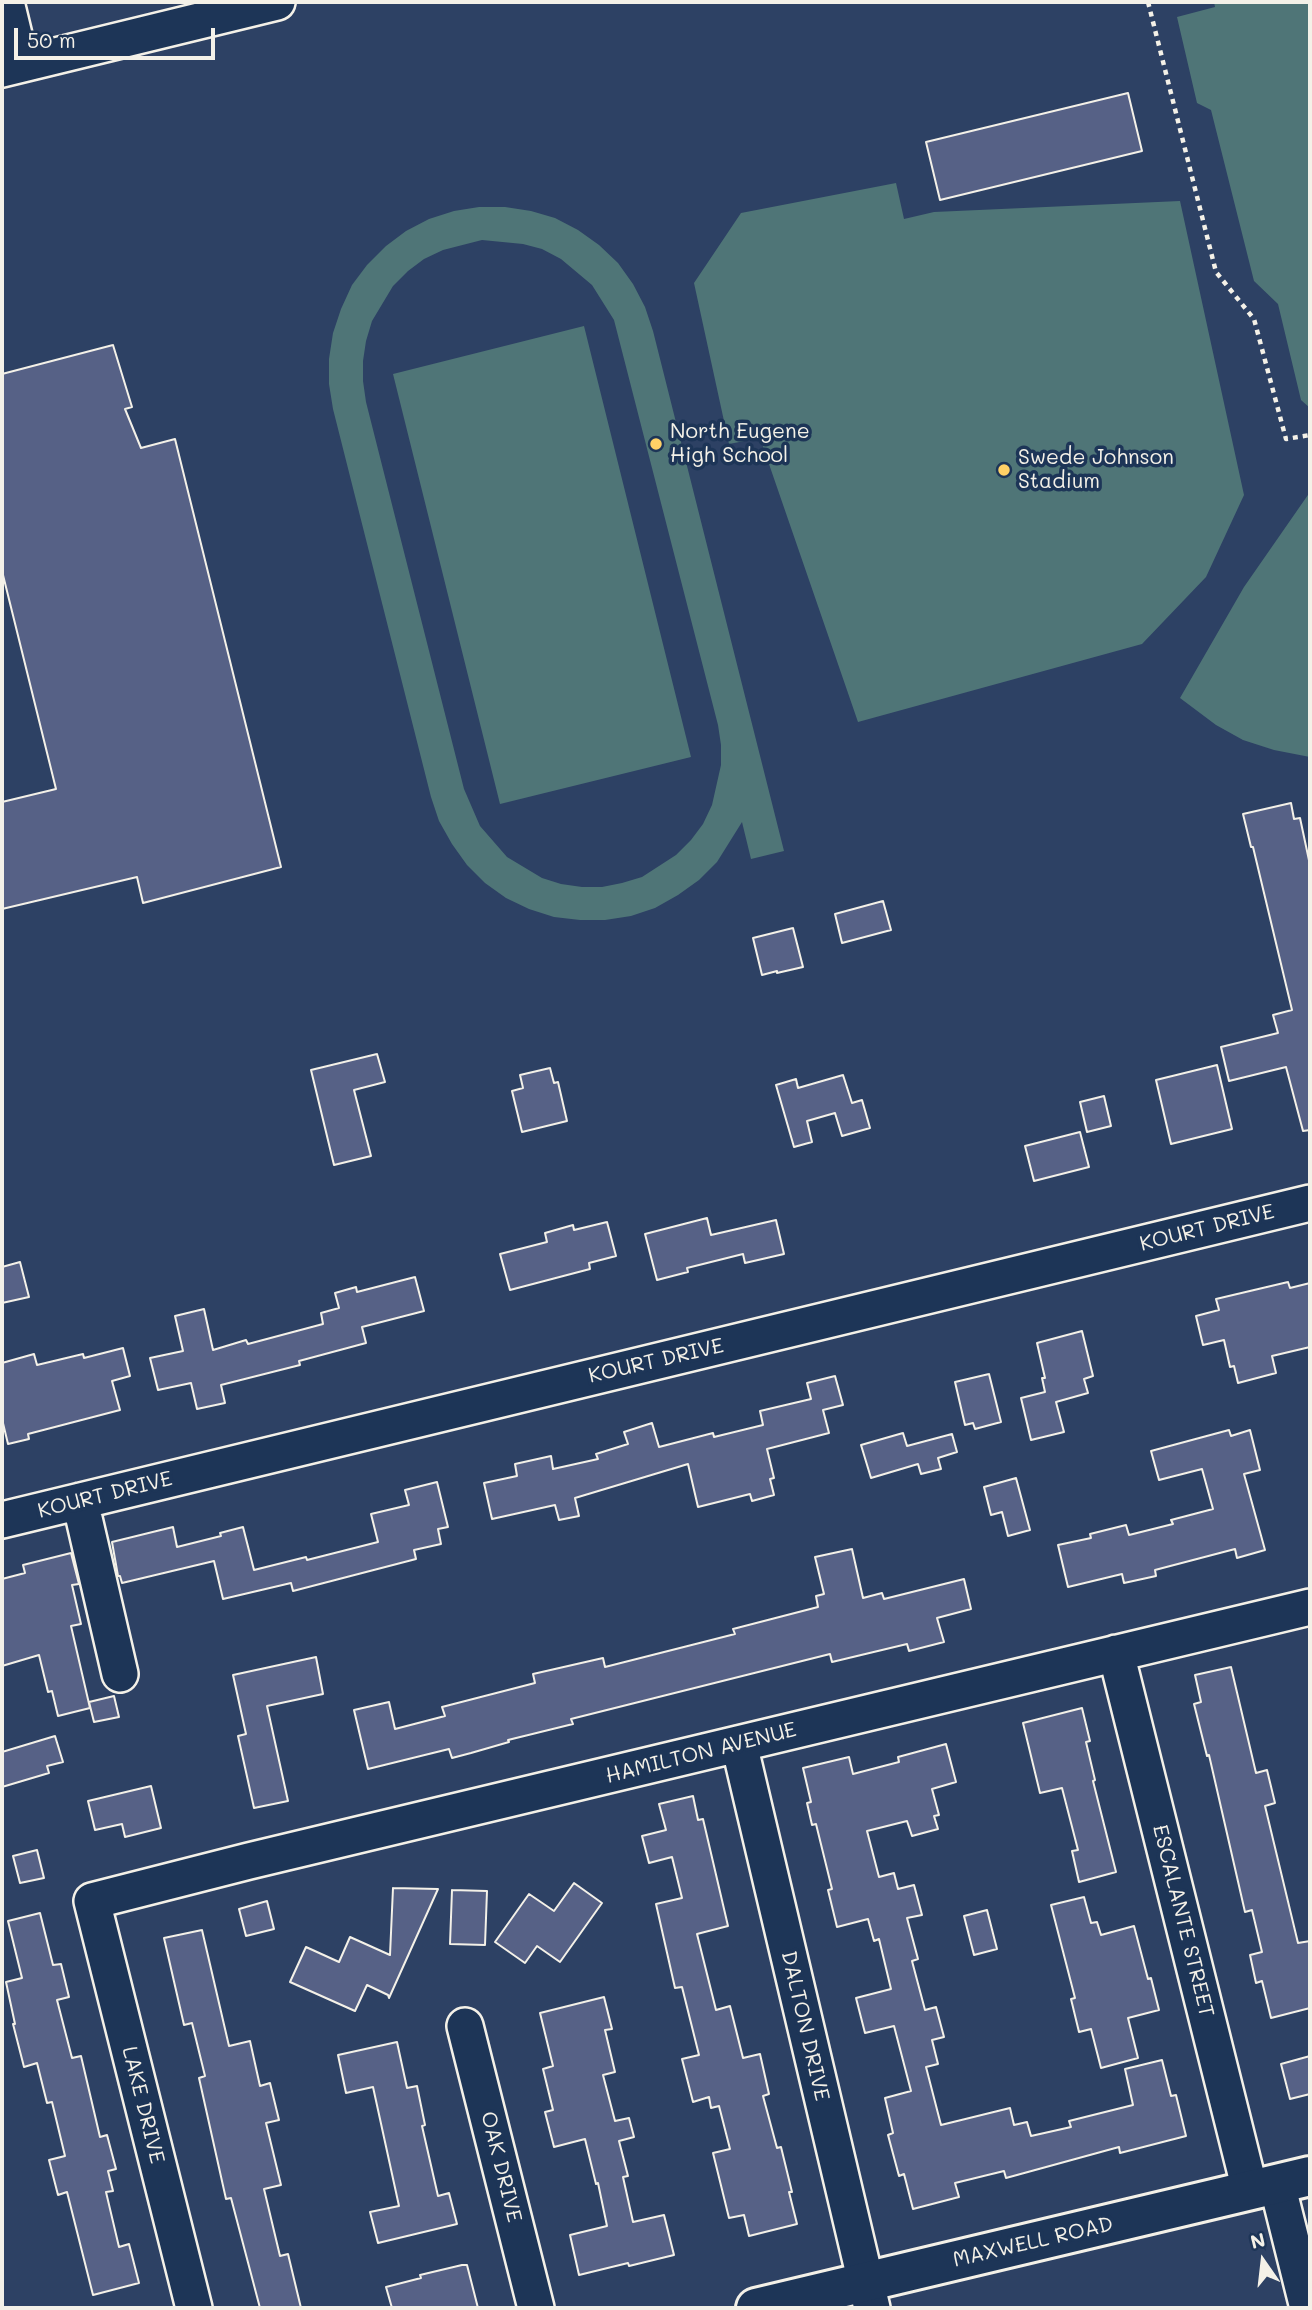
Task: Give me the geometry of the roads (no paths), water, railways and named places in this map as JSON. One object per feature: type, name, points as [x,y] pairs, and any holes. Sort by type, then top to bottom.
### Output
[{"type":"main road","name":"MAXWELL ROAD","points":[[756,2308],[869,2295],[1279,2183]]},
{"type":"street","points":[[6,2],[12,67],[277,2]]},
{"type":"street","name":"KOURT DRIVE","points":[[2,1520],[1310,1203]]},
{"type":"street","points":[[80,1501],[120,1674]]},
{"type":"street","name":"HAMILTON AVENUE","points":[[92,1901],[1310,1607]]},
{"type":"street","name":"ESCALANTE STREET","points":[[1116,1653],[1279,2183],[1308,2308]]},
{"type":"street","name":"DALTON DRIVE","points":[[739,1744],[869,2295]]},
{"type":"street","name":"LAKE DRIVE","points":[[92,1901],[194,2308]]},
{"type":"street","name":"OAK DRIVE","points":[[465,2026],[537,2308]]},
{"type":"place","name":"North Eugene High School","points":[[656,444]]},
{"type":"place","name":"Swede Johnson Stadium","points":[[1004,470]]}]
